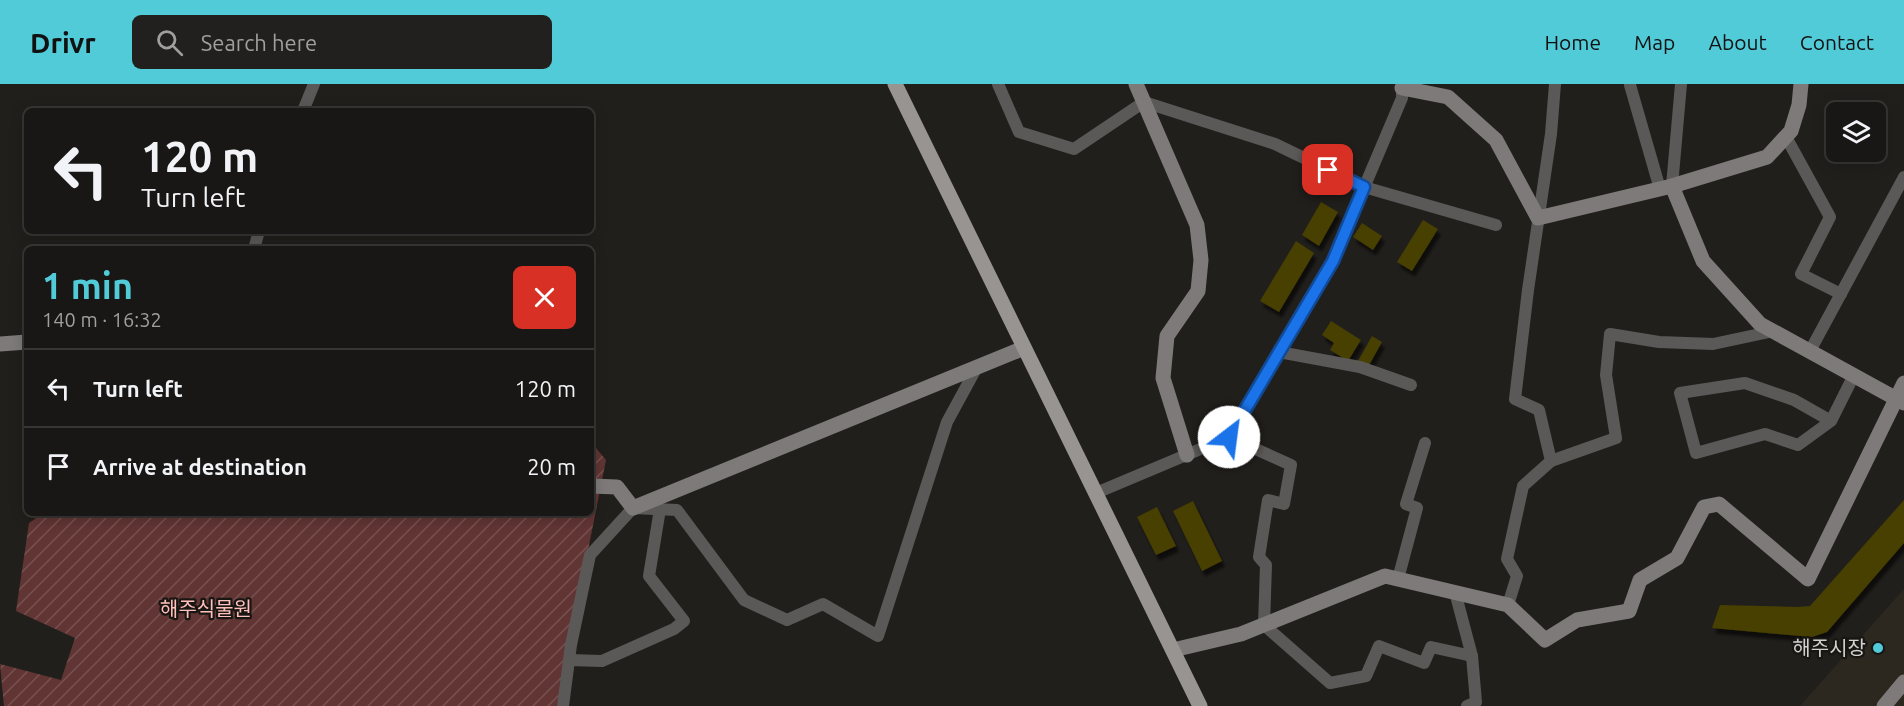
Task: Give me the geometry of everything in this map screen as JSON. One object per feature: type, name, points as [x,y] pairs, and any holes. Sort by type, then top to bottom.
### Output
[{"type":"main road","points":[[895,84],[1200,706]]},
{"type":"street","points":[[304,108],[314,84]]},
{"type":"street","points":[[998,84],[1019,132],[1074,149],[1144,102]]},
{"type":"street","points":[[1136,84],[1197,225],[1201,260],[1198,291],[1167,336],[1163,378],[1187,454]]},
{"type":"street","points":[[1551,461],[1539,410],[1515,399],[1551,134],[1555,84]]},
{"type":"street","points":[[1666,187],[1681,84]]},
{"type":"street","points":[[1538,218],[1666,187],[1767,157],[1791,131],[1799,105],[1801,84]]},
{"type":"street","points":[[1630,85],[1666,187],[1703,261],[1760,324],[1900,401]]},
{"type":"street","points":[[1096,493],[1229,437],[1333,261],[1402,98],[1402,86],[1448,97],[1496,140],[1538,218]]},
{"type":"street","points":[[1144,102],[1275,144],[1364,187],[1496,225]]},
{"type":"street","points":[[1786,136],[1830,217],[1801,274],[1841,294]]},
{"type":"street","points":[[1810,351],[1904,177]]},
{"type":"street","points":[[1508,604],[1518,576],[1507,559],[1523,486],[1551,461],[1617,438],[1606,375],[1610,334],[1659,342],[1713,344],[1774,331]]},
{"type":"street","points":[[0,344],[24,342]]},
{"type":"street","points":[[563,706],[569,660],[590,555],[633,508],[1024,348]]},
{"type":"street","points":[[1279,352],[1360,367],[1412,385]]},
{"type":"street","points":[[594,486],[616,487],[633,508],[677,510],[744,600],[787,620],[823,604],[878,636],[947,422],[977,367]]},
{"type":"street","points":[[1831,421],[1794,400],[1745,383],[1680,393],[1696,453],[1765,434],[1798,445],[1831,421],[1854,375]]},
{"type":"street","points":[[1173,650],[1241,634],[1385,576],[1508,604],[1545,640],[1577,620],[1629,610],[1640,580],[1677,558],[1704,507],[1719,504],[1808,579],[1900,401],[1904,383]]},
{"type":"street","points":[[1229,437],[1292,465],[1284,504],[1268,500],[1259,557],[1266,565],[1264,625]]},
{"type":"street","points":[[1398,579],[1417,508],[1406,504],[1425,443]]},
{"type":"street","points":[[569,660],[602,661],[674,629],[684,621],[649,576],[660,509]]},
{"type":"street","points":[[1455,592],[1472,656],[1476,702],[1467,706]]},
{"type":"street","points":[[1264,625],[1330,683],[1366,676],[1379,646],[1424,663],[1431,647],[1472,656]]},
{"type":"street","points":[[1884,706],[1904,682]]},
{"type":"shaded area","name":"해주시장","points":[[1904,589],[1904,706],[1800,706]]},
{"type":"green space","name":"해주식물원","points":[[594,446],[606,460],[557,706],[4,706],[0,664],[61,680],[75,638],[16,611],[29,523],[40,516],[594,516]]},
{"type":"building","points":[[1321,202],[1338,212],[1319,246],[1302,235]]},
{"type":"building","points":[[1423,220],[1438,229],[1412,271],[1397,262]]},
{"type":"building","points":[[1362,223],[1382,236],[1373,250],[1353,237]]},
{"type":"building","points":[[1296,241],[1314,253],[1279,312],[1260,301]]},
{"type":"building","points":[[1331,321],[1361,340],[1348,361],[1330,350],[1334,343],[1322,335]]},
{"type":"building","points":[[1372,336],[1382,342],[1368,367],[1358,361]]},
{"type":"building","points":[[1904,500],[1904,543],[1827,632],[1812,637],[1712,628],[1720,605],[1810,606]]},
{"type":"building","points":[[1193,501],[1222,561],[1202,571],[1173,511]]},
{"type":"building","points":[[1157,507],[1176,546],[1156,555],[1137,517]]},
{"type":"place","name":"해주시장","points":[[1878,648]]},
{"type":"route","points":[[1229,437],[1333,261],[1364,187],[1328,170]]}]
